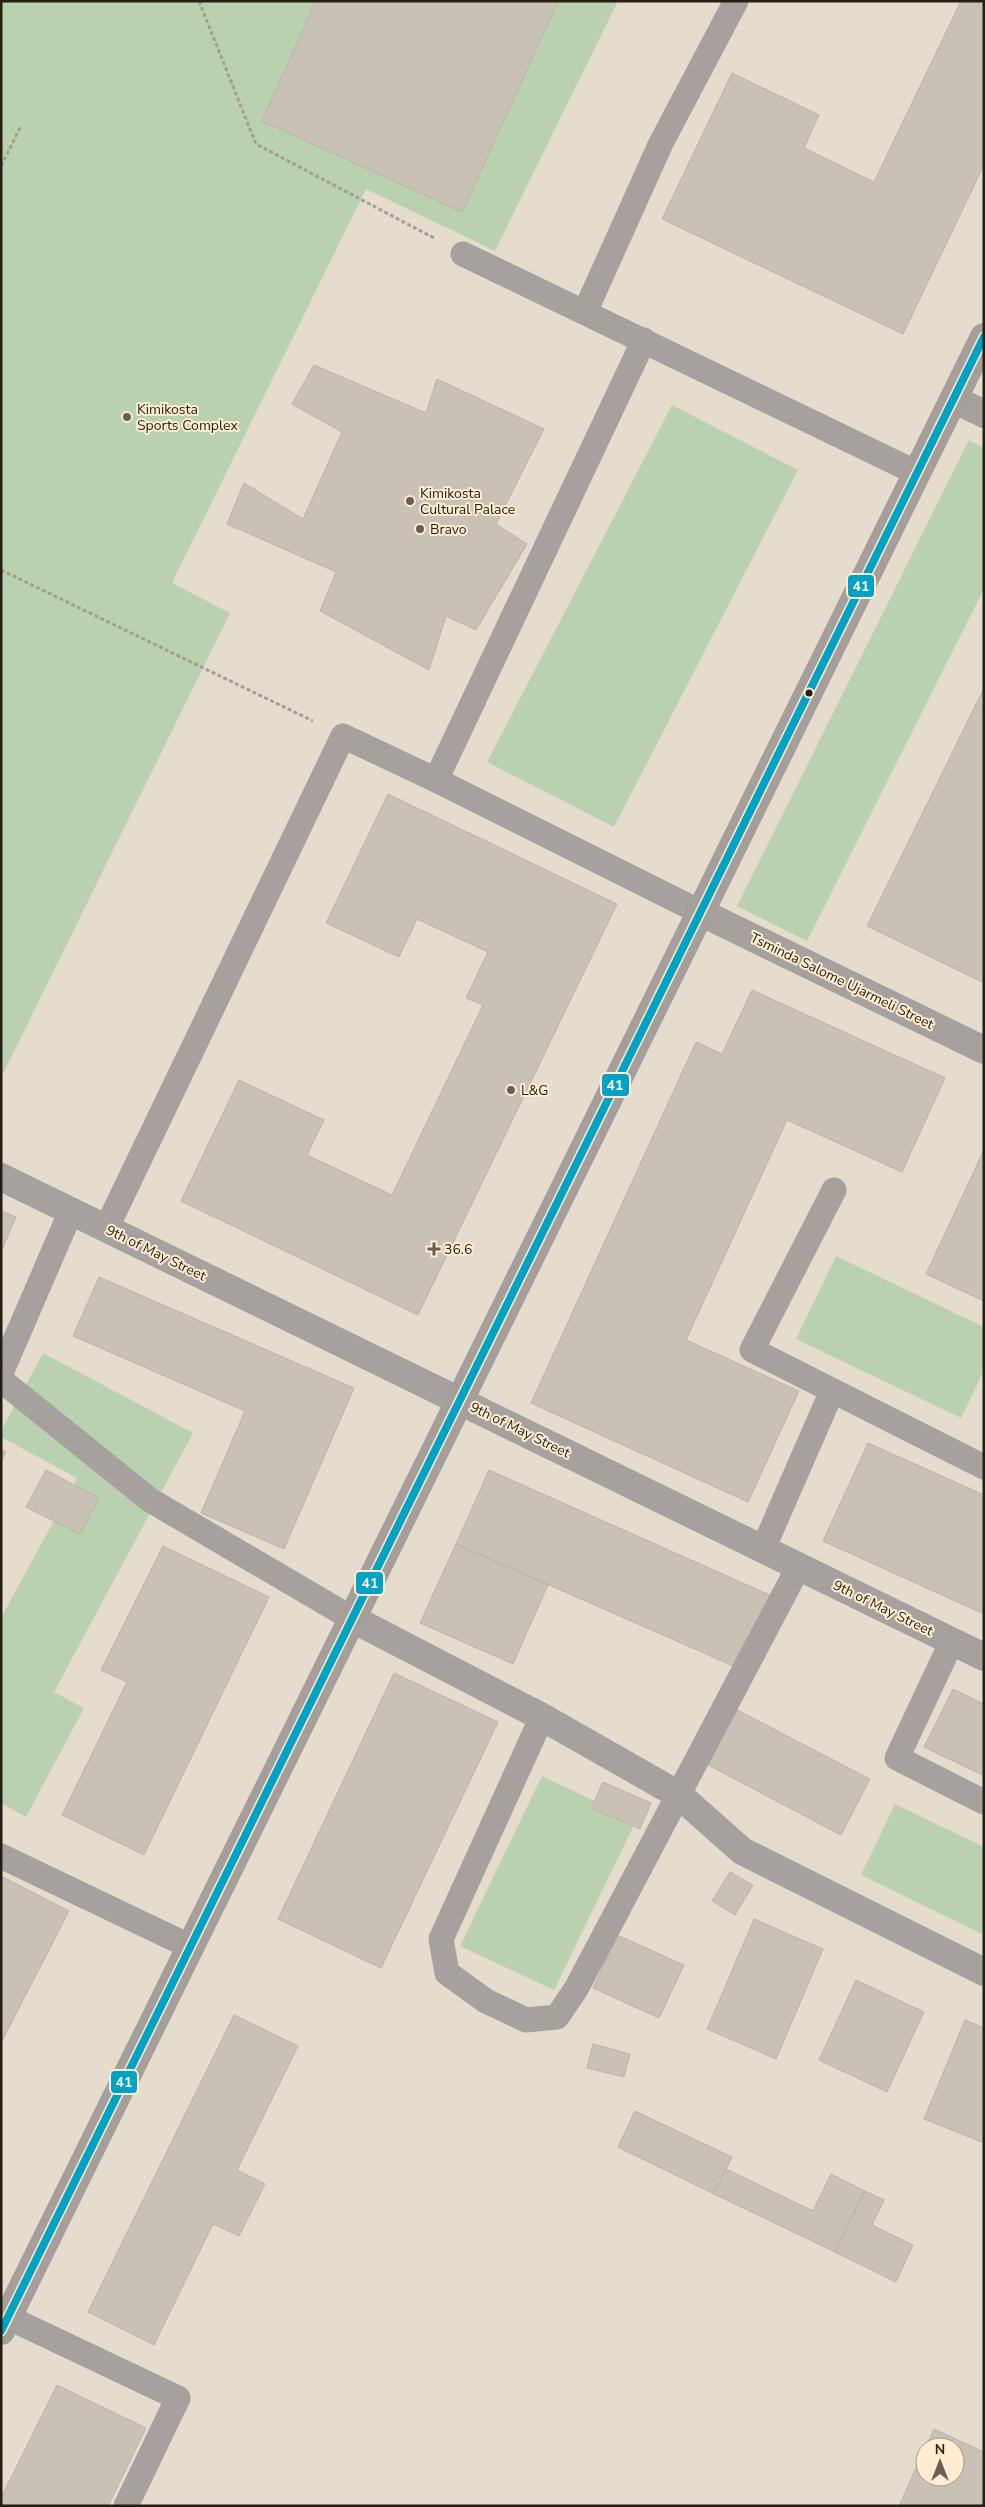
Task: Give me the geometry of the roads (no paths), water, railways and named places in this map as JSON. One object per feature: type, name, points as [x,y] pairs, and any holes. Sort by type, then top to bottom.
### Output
[{"type":"street","points":[[4,2321],[191,1947],[984,337]]},
{"type":"street","points":[[954,399],[984,414]]},
{"type":"street","name":"Tsminda Salome Ujarmeli Street","points":[[700,912],[984,1050]]},
{"type":"street","name":"9th of May Street","points":[[1,1177],[984,1657]]},
{"type":"street","points":[[353,1618],[542,1716],[679,1795],[742,1851],[984,1972]]},
{"type":"lane","points":[[585,312],[661,143],[736,1]]},
{"type":"lane","points":[[463,254],[916,473]]},
{"type":"lane","points":[[436,780],[644,340]]},
{"type":"lane","points":[[106,1229],[343,736],[436,780],[700,912]]},
{"type":"lane","points":[[834,1190],[752,1350],[984,1467]]},
{"type":"lane","points":[[1,1373],[71,1211]]},
{"type":"lane","points":[[1,1380],[150,1500],[353,1618]]},
{"type":"lane","points":[[763,1549],[832,1390]]},
{"type":"lane","points":[[542,1716],[441,1939],[447,1973],[486,2001],[526,2020],[557,2017],[576,1989],[799,1566]]},
{"type":"lane","points":[[952,1642],[897,1758],[984,1802]]},
{"type":"lane","points":[[1,1856],[191,1947]]},
{"type":"lane","points":[[4,2321],[178,2398],[126,2506]]},
{"type":"place","name":"Kimikosta Sports Complex","points":[[127,417]]},
{"type":"place","name":"Kimikosta Cultural Palace","points":[[410,501]]},
{"type":"place","name":"Bravo","points":[[420,529]]},
{"type":"place","name":"L&G","points":[[511,1090]]},
{"type":"place","name":"36.6","points":[[434,1249]]}]
